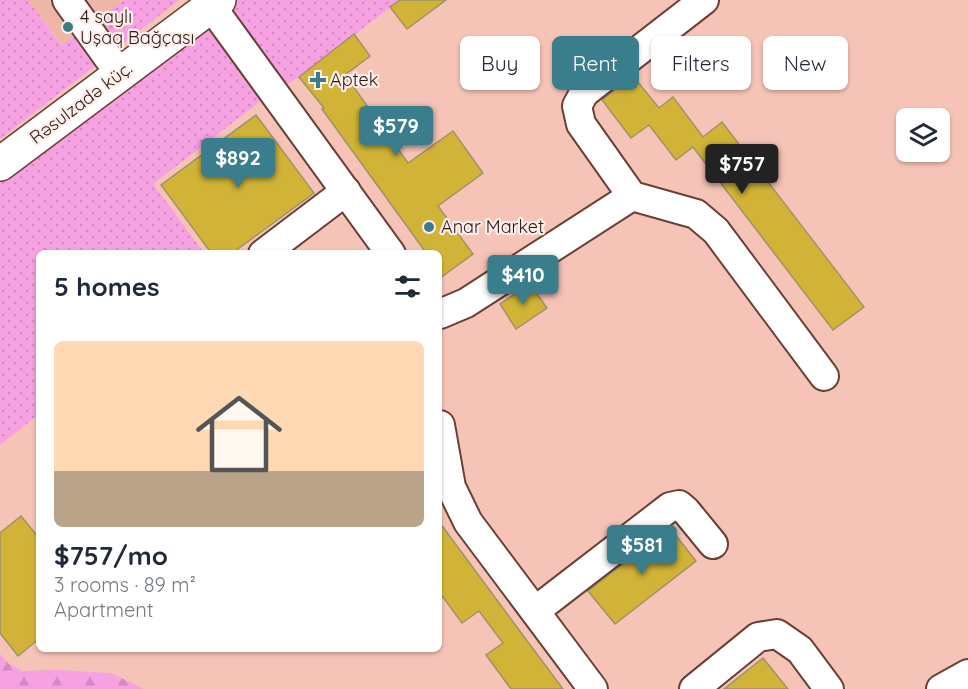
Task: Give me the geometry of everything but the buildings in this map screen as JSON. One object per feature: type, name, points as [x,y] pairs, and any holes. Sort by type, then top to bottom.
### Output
[{"type":"main road","name":"Rəsulzadə küç.","points":[[0,164],[215,3]]},
{"type":"lane","points":[[67,0],[120,74]]},
{"type":"lane","points":[[704,0],[584,93],[577,106],[581,124],[632,196],[696,214],[716,231],[824,375]]},
{"type":"lane","points":[[215,3],[388,250]]},
{"type":"lane","points":[[268,250],[346,190]]},
{"type":"lane","points":[[442,313],[466,303],[632,196]]},
{"type":"lane","points":[[442,436],[451,487],[468,522],[593,689]]},
{"type":"lane","points":[[535,611],[670,507],[679,505],[686,511],[713,544]]},
{"type":"lane","points":[[694,689],[758,637],[777,634],[800,650],[829,689]]},
{"type":"lane","points":[[941,689],[968,674]]},
{"type":"shaded area","name":"4 saylı Uşaq Bağçası","points":[[28,0],[124,0],[63,46]]},
{"type":"green space","points":[[0,0],[28,0],[62,46],[79,33],[96,65],[0,139]]},
{"type":"green space","points":[[124,0],[179,0],[120,46],[95,21]]},
{"type":"green space","points":[[237,0],[400,0],[283,87],[226,8]]},
{"type":"green space","points":[[209,21],[266,97],[153,184],[202,250],[36,250],[36,416],[0,445],[0,177]]},
{"type":"green space","points":[[0,654],[8,663],[22,671],[58,670],[111,673],[144,689],[0,689]]},
{"type":"place","name":"4 saylı Uşaq Bağçası","points":[[68,27]]},
{"type":"place","name":"Aptek","points":[[318,80]]},
{"type":"place","name":"Anar Market","points":[[429,227]]}]
